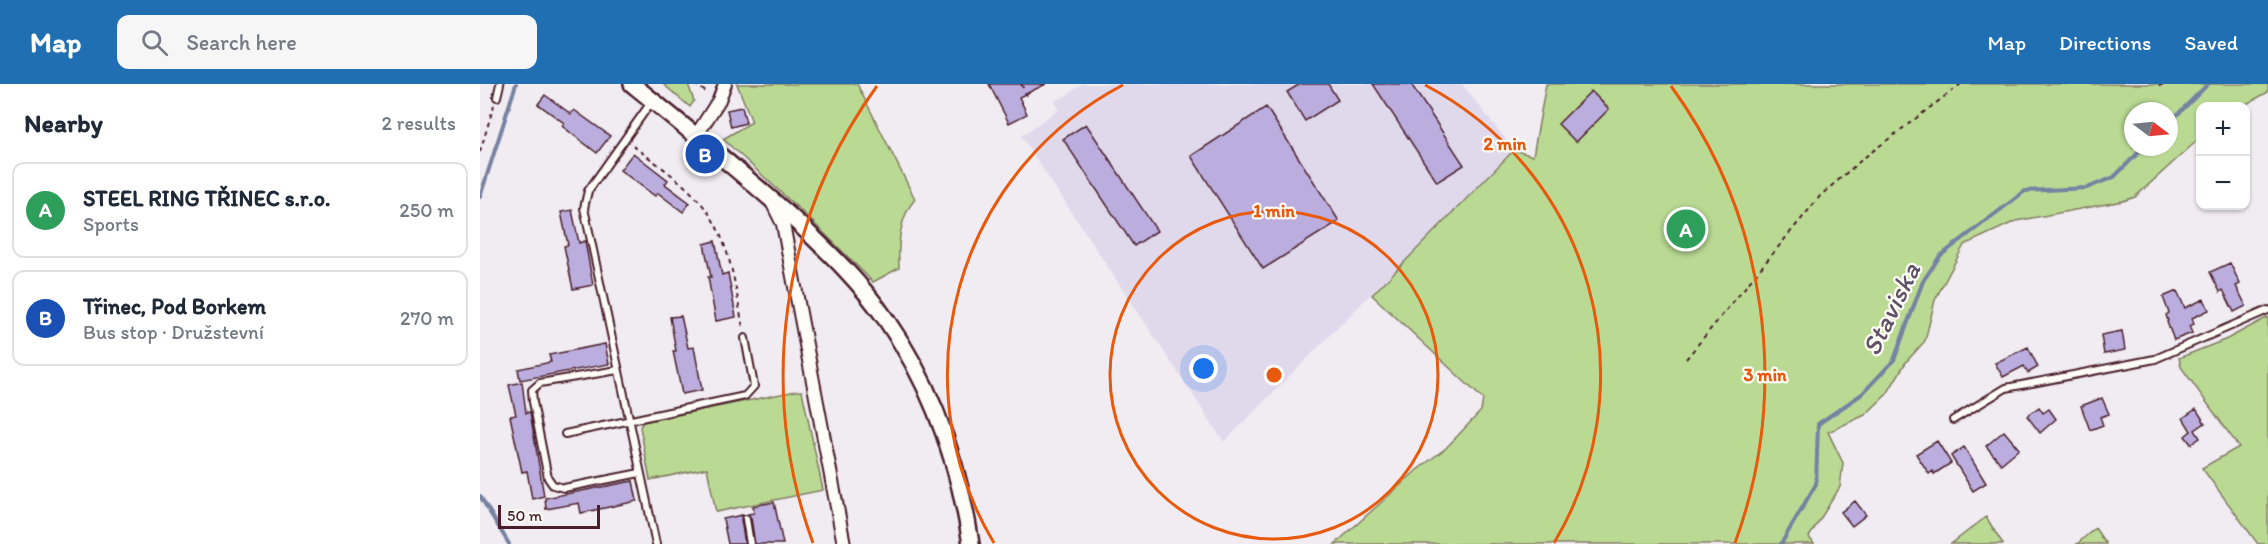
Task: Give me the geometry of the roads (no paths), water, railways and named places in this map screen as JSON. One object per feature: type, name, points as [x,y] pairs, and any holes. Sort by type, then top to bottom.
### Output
[{"type":"street","points":[[632,84],[729,161],[793,219],[847,270],[888,321],[927,391],[957,474],[971,544]]},
{"type":"street","points":[[696,136],[719,100],[725,84]]},
{"type":"street","points":[[769,197],[783,224],[844,544]]},
{"type":"lane","points":[[497,97],[500,84]]},
{"type":"lane","points":[[652,100],[588,191],[584,208],[656,544]]},
{"type":"lane","points":[[1953,420],[2006,388],[2155,359],[2268,310]]},
{"type":"lane","points":[[565,434],[745,396],[754,386],[745,338]]},
{"type":"lane","points":[[618,370],[540,383],[532,390],[546,469],[553,485],[564,488],[640,472]]},
{"type":"lane","points":[[746,519],[750,544]]},
{"type":"waterway","points":[[480,197],[516,84]]},
{"type":"waterway","name":"Staviska","points":[[2178,114],[2208,84]]},
{"type":"waterway","name":"Staviska","points":[[1781,544],[1816,484],[1818,424],[1862,394],[1894,360],[1923,281],[1940,256],[2025,191],[2087,188],[2114,177],[2135,156]]},
{"type":"waterway","points":[[480,496],[509,544]]},
{"type":"place","name":"Třinec, Pod Borkem","points":[[705,154]]},
{"type":"place","name":"STEEL RING TŘINEC s.r.o.","points":[[1686,229]]}]
